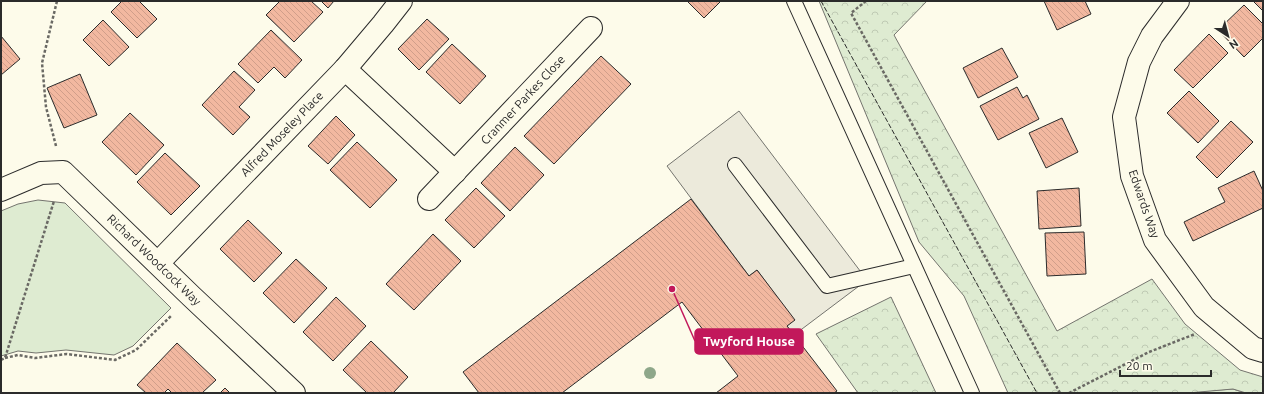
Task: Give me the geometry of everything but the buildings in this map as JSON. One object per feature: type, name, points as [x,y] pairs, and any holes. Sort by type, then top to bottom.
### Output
[{"type":"street","name":"Alfred Moseley Place","points":[[158,263],[344,69],[383,24],[400,1]]},
{"type":"street","name":"Edwards Way","points":[[1178,1],[1152,36],[1139,62],[1124,117],[1132,176],[1155,240],[1204,307],[1253,348],[1263,351]]},
{"type":"street","name":"Cranmer Parkes Close","points":[[429,199],[591,28]]},
{"type":"street","points":[[344,69],[455,172]]},
{"type":"street","points":[[1,190],[41,172],[63,172]]},
{"type":"street","name":"Richard Woodcock Way","points":[[63,172],[294,393]]},
{"type":"lane","points":[[794,1],[972,393]]},
{"type":"lane","points":[[735,165],[827,286],[914,266]]},
{"type":"path","points":[[5,358],[63,172],[46,107],[42,63],[57,1]]},
{"type":"path","points":[[866,1],[851,13],[1060,393]]},
{"type":"path","points":[[1,360],[18,355],[36,358],[67,354],[114,360],[136,350],[191,296]]},
{"type":"path","points":[[1069,393],[1148,352],[1223,323]]},
{"type":"green space","points":[[819,1],[927,1],[894,35],[1057,331],[1152,279],[1185,324],[1240,370],[1263,377],[1263,393],[1246,393],[1233,389],[1188,393],[1008,393],[964,296],[919,242]]},
{"type":"green space","points":[[38,200],[65,203],[171,308],[133,346],[114,355],[66,350],[36,353],[18,351],[1,356],[1,211],[18,204]]},
{"type":"green space","points":[[891,297],[936,393],[858,393],[816,334]]},
{"type":"green space","points":[[1233,389],[1246,393],[1188,393],[1189,392]]},
{"type":"shaded area","points":[[739,111],[867,280],[794,335],[787,326],[794,320],[757,270],[749,276],[667,166]]},
{"type":"fence","points":[[821,1],[1037,393]]},
{"type":"place","name":"Twyford House","points":[[672,289]]}]
